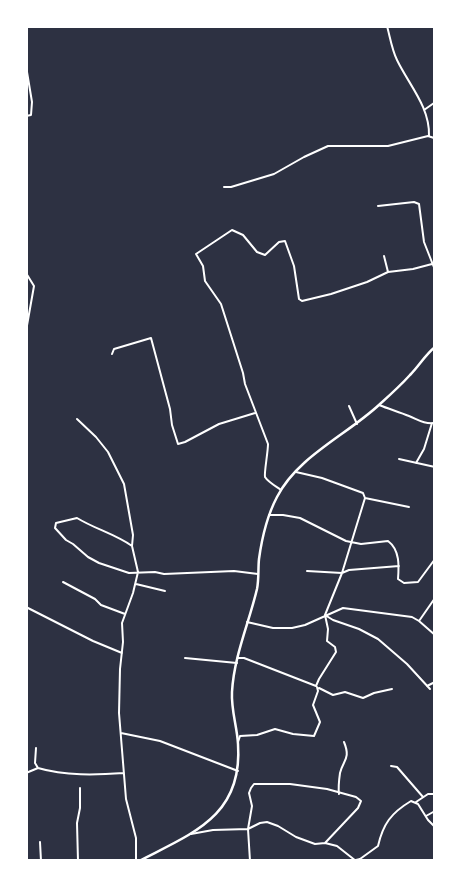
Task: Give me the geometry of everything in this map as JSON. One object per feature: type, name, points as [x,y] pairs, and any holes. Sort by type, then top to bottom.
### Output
[{"type":"street","points":[[386,26],[397,59],[420,99],[429,124],[429,136]]},
{"type":"street","points":[[26,66],[32,102],[31,115],[26,116]]},
{"type":"street","points":[[424,110],[434,103]]},
{"type":"street","points":[[224,187],[231,187],[274,174],[304,156],[328,146],[388,146],[429,136],[435,140]]},
{"type":"street","points":[[378,206],[414,202],[419,204],[422,234],[435,270]]},
{"type":"street","points":[[281,490],[265,476],[268,444],[245,384],[244,374],[221,304],[205,281],[203,266],[196,254],[232,230],[243,235],[257,252],[265,255],[280,242],[285,241],[294,266],[299,299],[302,301],[367,282],[388,272],[413,269],[432,264]]},
{"type":"street","points":[[384,256],[388,272]]},
{"type":"street","points":[[26,273],[34,286],[26,331]]},
{"type":"street","points":[[112,354],[114,349],[150,338],[178,444],[219,424],[255,412]]},
{"type":"street","points":[[77,419],[96,437],[108,452],[124,484],[133,535],[132,546],[138,572],[122,627],[123,642],[119,690],[126,799],[136,838],[138,861],[191,834],[213,819],[235,784],[238,771],[238,742],[232,690],[238,658],[257,586],[263,536],[269,516],[281,490],[295,472],[321,449],[379,405],[435,347]]},
{"type":"street","points":[[379,405],[420,423],[434,423],[424,449],[416,463]]},
{"type":"street","points":[[349,406],[356,424]]},
{"type":"street","points":[[399,459],[435,467]]},
{"type":"street","points":[[238,742],[240,736],[275,729],[293,734],[314,736],[320,722],[313,705],[319,679],[336,652],[335,647],[327,641],[328,629],[325,615],[342,573],[365,498],[363,493],[322,478],[295,472]]},
{"type":"street","points":[[365,498],[409,507]]},
{"type":"street","points":[[269,516],[300,518],[351,542],[361,544],[388,541],[392,544],[398,557],[399,581],[415,582],[435,559]]},
{"type":"street","points":[[132,546],[77,518],[56,524],[55,528],[66,540],[88,557],[99,563],[129,573],[155,572],[164,574],[234,571],[258,574]]},
{"type":"street","points":[[307,571],[342,573],[349,570],[399,566]]},
{"type":"street","points":[[63,582],[91,596],[101,604],[125,614]]},
{"type":"street","points":[[136,584],[165,591]]},
{"type":"street","points":[[419,621],[435,598]]},
{"type":"street","points":[[26,607],[93,641],[122,653]]},
{"type":"street","points":[[247,622],[279,629],[305,625],[343,608],[412,617],[435,636]]},
{"type":"street","points":[[325,615],[332,620],[359,629],[378,639],[407,664],[430,689]]},
{"type":"street","points":[[185,658],[237,663]]},
{"type":"street","points":[[238,658],[244,658],[333,695],[345,692],[363,698],[374,693],[392,689]]},
{"type":"street","points":[[427,686],[435,682]]},
{"type":"street","points":[[121,733],[160,741],[238,771]]},
{"type":"street","points":[[339,794],[340,772],[347,756],[344,742]]},
{"type":"street","points":[[36,748],[35,763],[38,768]]},
{"type":"street","points":[[390,766],[398,767],[422,797]]},
{"type":"street","points":[[26,773],[38,768],[49,771],[88,774],[124,773]]},
{"type":"street","points":[[250,861],[248,830],[252,806],[249,793],[254,784],[290,784],[327,789],[339,794],[356,797],[361,801],[358,808],[325,843]]},
{"type":"street","points":[[78,861],[77,823],[80,808],[80,788]]},
{"type":"street","points":[[191,834],[214,830],[248,830],[260,823],[267,822],[315,844],[325,843],[337,846],[356,860],[378,846],[381,831],[396,811],[411,801],[416,802],[422,797],[435,792]]},
{"type":"street","points":[[416,802],[435,827]]},
{"type":"street","points":[[426,816],[435,811]]},
{"type":"street","points":[[40,842],[41,861]]}]
